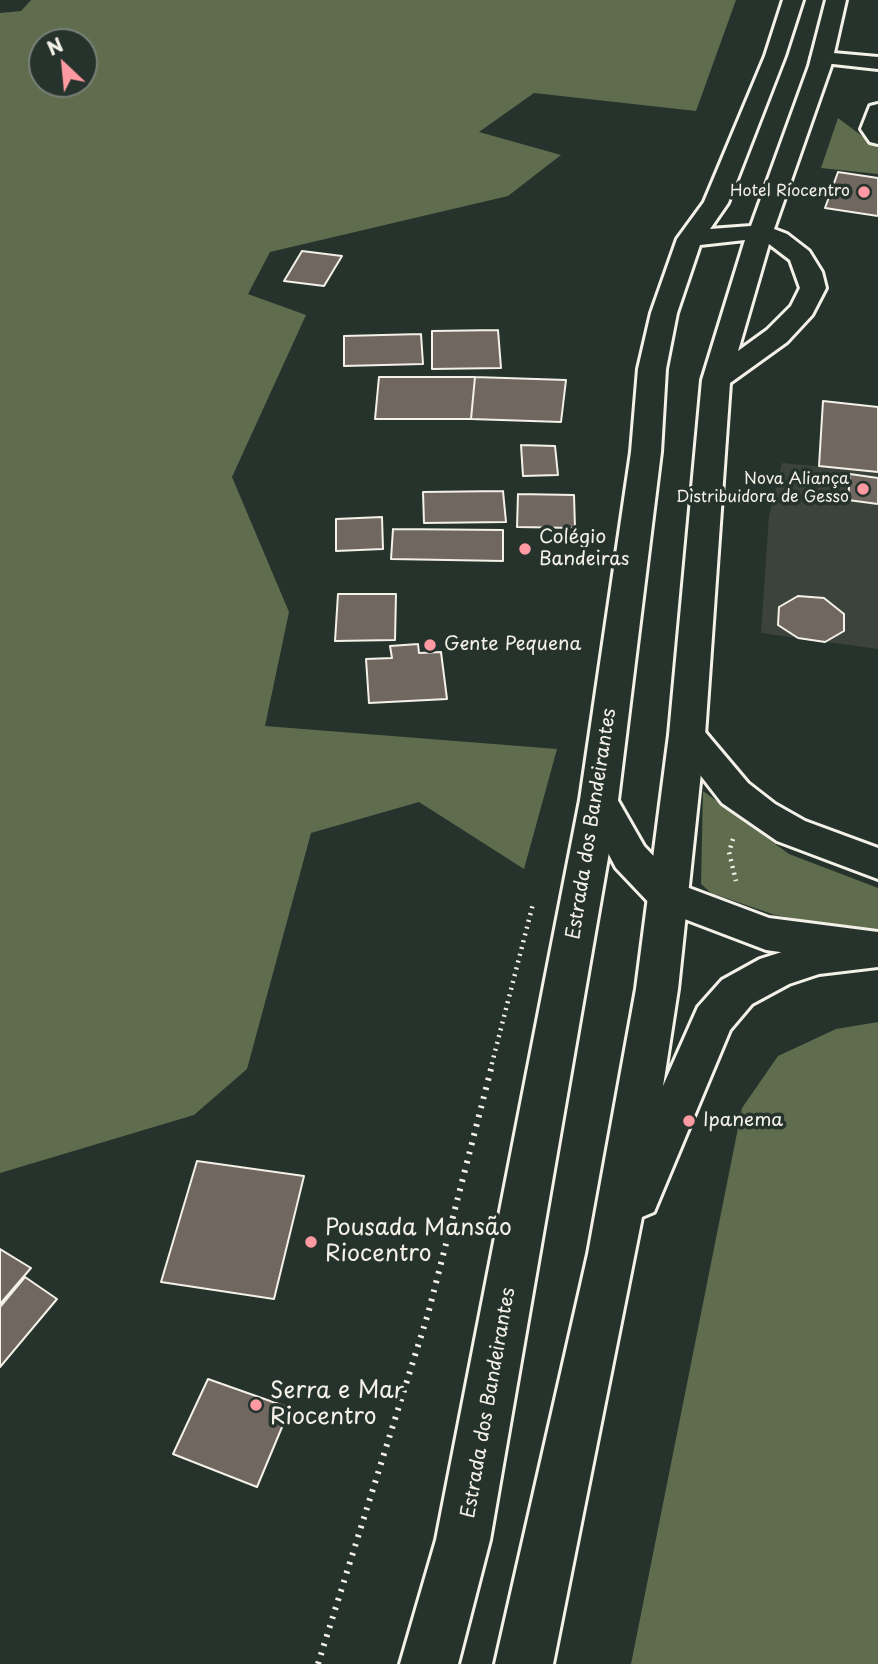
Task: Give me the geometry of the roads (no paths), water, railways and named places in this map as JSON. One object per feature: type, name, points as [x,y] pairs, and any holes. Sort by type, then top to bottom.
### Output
[{"type":"main road","name":"Estrada dos Bandeirantes","points":[[429,1664],[463,1540],[599,800],[646,452],[652,369],[664,313],[690,239],[716,203],[775,56],[793,0]]},
{"type":"main road","points":[[524,1664],[612,1254],[657,989],[687,735],[716,380],[761,233],[824,50],[835,0]]},
{"type":"main road","points":[[824,50],[878,50]]},
{"type":"main road","points":[[824,50],[878,63]]},
{"type":"main road","points":[[878,111],[872,129],[878,136]]},
{"type":"main road","points":[[690,239],[723,233],[761,233],[778,239],[800,256],[809,272],[813,288],[803,309],[777,336],[716,380]]},
{"type":"main road","points":[[687,735],[735,793],[762,814],[791,831],[878,863]]},
{"type":"main road","points":[[599,800],[630,857],[667,896],[766,934],[878,949]]},
{"type":"main road","points":[[612,1254],[713,1020],[752,982],[775,971],[819,957],[878,949]]},
{"type":"place","name":"Hotel Riocentro","points":[[864,192]]},
{"type":"place","name":"Nova Aliança Distribuidora de Gesso","points":[[863,489]]},
{"type":"place","name":"Colégio Bandeiras","points":[[525,549]]},
{"type":"place","name":"Gente Pequena","points":[[430,645]]},
{"type":"place","name":"Ipanema","points":[[689,1121]]},
{"type":"place","name":"Pousada Mansão Riocentro","points":[[311,1242]]},
{"type":"place","name":"Serra e Mar Riocentro","points":[[256,1405]]}]
